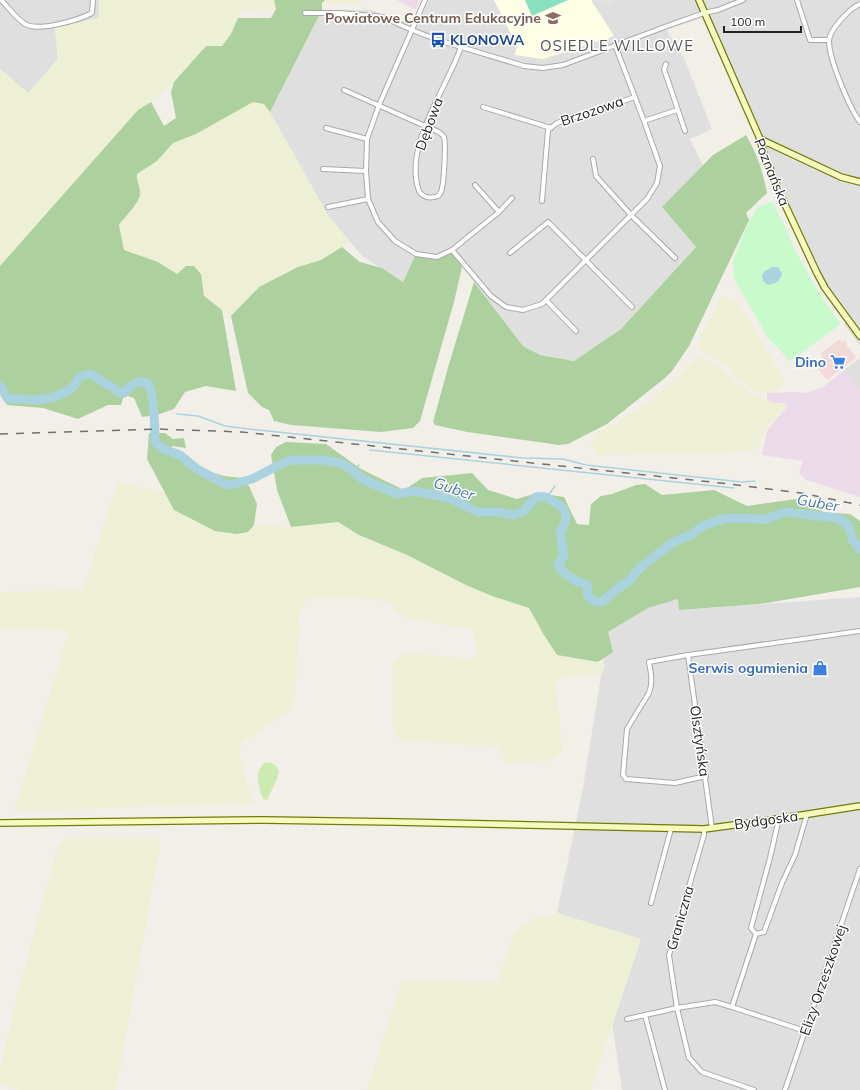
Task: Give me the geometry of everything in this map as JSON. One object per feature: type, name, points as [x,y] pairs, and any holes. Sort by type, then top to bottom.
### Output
[{"type":"main road","name":"Poznańska","points":[[699,0],[760,139],[770,168],[809,258],[825,288],[860,336]]},
{"type":"main road","points":[[760,139],[841,177],[860,182]]},
{"type":"main road","name":"Bydgoska","points":[[0,823],[266,820],[704,829],[860,806]]},
{"type":"street","points":[[0,0],[26,24],[40,26],[49,26],[86,17],[92,14],[93,0]]},
{"type":"street","points":[[425,0],[378,105],[367,139],[366,171],[368,199],[378,222],[396,241],[416,254],[437,257],[452,250],[498,212],[512,198]]},
{"type":"street","points":[[727,0],[730,6]]},
{"type":"street","points":[[304,13],[340,13],[383,18],[412,30],[524,66],[543,68],[563,65],[704,13],[730,6],[743,0]]},
{"type":"street","points":[[797,0],[810,40],[829,40]]},
{"type":"street","points":[[852,0],[858,5],[846,14],[831,33],[829,40],[834,64],[853,112],[860,122]]},
{"type":"street","points":[[452,250],[491,296],[506,307],[523,310],[542,304],[647,199],[657,183],[660,166],[615,45]]},
{"type":"street","name":"Dębowa","points":[[425,126],[439,132],[444,138],[442,188],[438,196],[428,198],[423,196],[419,191],[416,176],[416,160],[425,126],[461,46]]},
{"type":"street","points":[[666,64],[664,69],[685,131]]},
{"type":"street","points":[[344,90],[425,126]]},
{"type":"street","name":"Brzozowa","points":[[542,201],[548,130],[556,123],[635,97]]},
{"type":"street","name":"Brzozowa","points":[[483,107],[551,128]]},
{"type":"street","points":[[644,121],[677,110]]},
{"type":"street","points":[[326,128],[367,139]]},
{"type":"street","points":[[593,159],[596,176],[631,215],[675,258]]},
{"type":"street","points":[[323,169],[366,171]]},
{"type":"street","points":[[475,185],[498,212]]},
{"type":"street","points":[[328,207],[368,199]]},
{"type":"street","points":[[510,253],[548,222],[632,307]]},
{"type":"street","points":[[546,300],[576,331]]},
{"type":"street","points":[[706,776],[675,783],[626,779],[623,774],[626,729],[649,693],[651,687],[652,678],[649,662],[688,655],[860,631]]},
{"type":"street","name":"Olsztyńska","points":[[688,655],[706,776],[712,828]]},
{"type":"street","points":[[756,934],[764,932],[782,883],[795,855],[807,814]]},
{"type":"street","points":[[756,934],[751,928],[779,818]]},
{"type":"street","points":[[651,903],[671,829]]},
{"type":"street","name":"Graniczna","points":[[704,829],[704,835],[669,955],[677,1008],[689,1058],[702,1072],[754,1090]]},
{"type":"street","name":"Elizy Orzeszkowej","points":[[785,1090],[860,869]]},
{"type":"street","points":[[732,1007],[756,934]]},
{"type":"street","points":[[627,1019],[677,1008],[714,1002],[805,1031]]},
{"type":"street","points":[[644,1015],[665,1090]]},
{"type":"shaded area","points":[[0,0],[99,0],[100,18],[55,27],[58,59],[28,93],[0,69]]},
{"type":"shaded area","points":[[99,0],[274,0],[276,9],[240,10],[231,34],[222,46],[206,46],[174,82],[151,102],[138,110],[0,266],[0,69],[28,93],[58,59],[55,27],[99,18]]},
{"type":"shaded area","points":[[325,0],[361,0],[361,3],[322,3]]},
{"type":"shaded area","points":[[397,0],[420,0],[416,10]]},
{"type":"shaded area","points":[[429,0],[860,0],[860,346],[844,324],[851,318],[827,284],[702,18],[666,30],[684,58],[712,129],[690,139],[703,166],[662,207],[696,247],[621,329],[574,361],[540,355],[523,346],[452,253],[438,259],[415,256],[403,282],[362,256],[329,217],[270,112],[322,10],[372,10],[417,27]]},
{"type":"shaded area","name":"Powiatowe Centrum Edukacyjne","points":[[494,0],[591,0],[614,36],[543,59],[515,55],[517,46]]},
{"type":"shaded area","points":[[593,0],[614,0],[613,4],[603,6],[598,2],[595,3]]},
{"type":"shaded area","points":[[253,102],[264,104],[270,112],[329,217],[350,242],[321,260],[298,267],[259,287],[231,316],[204,296],[201,274],[186,266],[177,274],[158,262],[124,250],[119,225],[139,199],[140,192],[136,180],[137,174],[157,161],[173,143],[196,134]]},
{"type":"shaded area","points":[[722,296],[738,301],[784,380],[781,388],[765,394],[751,389],[740,381],[725,365],[704,353],[699,348],[701,334]]},
{"type":"shaded area","points":[[840,339],[842,342],[845,340],[847,343],[846,344],[856,358],[827,380],[816,366],[822,357],[821,353]]},
{"type":"shaded area","points":[[702,358],[722,368],[745,390],[774,403],[785,404],[786,407],[766,428],[758,448],[723,454],[596,455],[591,440],[597,431],[615,424],[651,401],[695,359]]},
{"type":"shaded area","points":[[860,358],[860,391],[844,370]]},
{"type":"shaded area","points":[[844,370],[860,391],[860,497],[806,480],[799,473],[803,461],[762,455],[767,430],[787,407],[786,403],[774,403],[767,400],[767,393],[807,393],[823,387]]},
{"type":"shaded area","points":[[118,482],[165,493],[174,510],[248,532],[254,525],[291,527],[338,522],[359,535],[407,555],[466,585],[492,596],[529,608],[557,655],[605,664],[602,673],[556,678],[562,750],[553,760],[507,763],[497,746],[401,741],[393,729],[393,662],[404,653],[472,659],[478,654],[472,629],[406,618],[396,611],[389,602],[376,599],[307,598],[298,618],[300,630],[298,639],[295,700],[288,711],[243,741],[238,752],[253,803],[14,811],[69,630],[0,629],[0,592],[83,590]]},
{"type":"shaded area","points":[[860,597],[860,1090],[622,1090],[612,1023],[640,939],[557,913],[583,788],[608,632],[648,608],[678,599],[680,610]]},
{"type":"shaded area","points":[[71,839],[158,839],[160,846],[116,1090],[19,1090],[0,1085],[0,1070],[17,996],[57,849],[63,841]]},
{"type":"shaded area","points":[[557,913],[641,939],[591,1090],[367,1090],[402,981],[497,982],[514,933],[530,921]]},
{"type":"green space","points":[[274,0],[325,0],[322,3],[322,10],[270,112],[264,104],[253,102],[196,134],[173,143],[157,161],[137,174],[140,196],[135,205],[119,225],[124,250],[158,262],[177,274],[186,266],[194,266],[201,274],[204,296],[222,310],[236,391],[206,386],[185,392],[174,409],[157,415],[142,417],[134,398],[124,395],[121,405],[108,405],[78,419],[43,408],[7,405],[0,393],[0,266],[138,110],[151,102],[164,126],[176,118],[171,92],[174,82],[206,46],[222,46],[231,34],[238,18],[271,18],[276,9]]},
{"type":"green space","points":[[525,0],[568,0],[532,16]]},
{"type":"green space","points":[[746,135],[759,163],[767,193],[746,213],[749,220],[689,346],[672,371],[665,378],[607,424],[568,444],[559,445],[467,432],[435,425],[433,422],[474,282],[523,346],[540,355],[574,361],[621,329],[696,247],[662,207],[713,155]]},
{"type":"green space","points":[[773,202],[795,250],[822,298],[840,323],[790,361],[768,338],[734,279],[733,261],[748,223],[759,206]]},
{"type":"green space","points":[[342,247],[360,262],[382,268],[403,282],[415,256],[438,259],[452,253],[462,267],[454,302],[420,421],[413,428],[381,432],[291,425],[274,421],[269,410],[262,407],[248,393],[231,316],[259,287],[298,267],[321,260]]},
{"type":"green space","points":[[149,433],[165,433],[173,439],[184,438],[186,448],[171,446],[195,467],[224,476],[242,478],[249,486],[257,504],[254,525],[248,532],[237,534],[215,531],[174,510],[147,459]]},
{"type":"green space","points":[[286,442],[326,444],[361,469],[404,490],[422,478],[472,473],[488,490],[517,499],[537,493],[564,497],[577,524],[589,525],[591,504],[601,496],[612,494],[636,485],[645,484],[662,495],[714,490],[747,506],[796,499],[815,503],[823,512],[850,514],[860,521],[860,587],[760,604],[679,610],[678,599],[648,608],[608,632],[613,652],[598,662],[557,655],[529,608],[492,596],[466,585],[407,555],[359,535],[338,522],[291,527],[277,490],[271,455],[276,447]]},
{"type":"green space","points":[[264,763],[273,764],[279,771],[277,779],[267,800],[263,799],[258,781],[259,772]]},
{"type":"water","points":[[773,267],[778,267],[782,274],[777,282],[768,285],[763,281],[762,275],[765,271]]},
{"type":"waterway","name":"Guber","points":[[0,386],[8,399],[36,400],[55,397],[72,387],[79,377],[90,374],[121,393],[124,393],[138,382],[145,382],[148,384],[152,394],[155,441],[157,444],[163,449],[180,455],[197,469],[227,485],[252,479],[292,460],[324,460],[341,463],[364,480],[398,494],[413,491],[436,495],[454,500],[478,512],[500,512],[512,515],[524,511],[536,497],[546,497],[559,505],[565,512],[566,516],[565,524],[560,533],[564,556],[559,563],[559,567],[571,578],[587,586],[589,597],[598,602],[602,602],[630,580],[640,568],[668,546],[691,535],[703,526],[726,518],[766,519],[785,512],[837,518],[846,523],[849,527],[853,541],[860,549]]},
{"type":"waterway","points":[[177,414],[198,416],[225,426],[249,429],[523,458],[563,459],[586,465],[742,482],[755,481]]},
{"type":"waterway","points":[[370,450],[734,488]]},
{"type":"waterway","points":[[354,472],[359,465]]},
{"type":"waterway","points":[[547,497],[555,486]]},
{"type":"railway","points":[[0,434],[157,429],[242,432],[730,484],[801,493],[860,505]]},
{"type":"place","name":"Powiatowe Centrum Edukacyjne","points":[[553,18]]},
{"type":"place","name":"KLONOWA","points":[[438,40]]},
{"type":"place","name":"Dino","points":[[838,362]]},
{"type":"place","name":"Serwis ogumienia","points":[[820,668]]},
{"type":"district","name":"OSIEDLE WILLOWE","points":[[617,46]]}]
